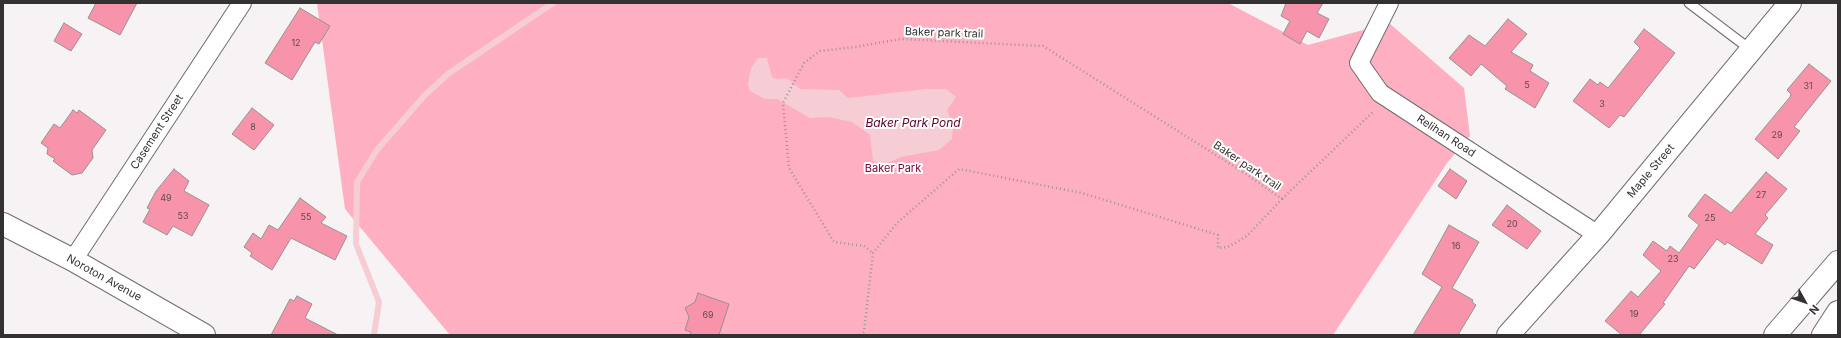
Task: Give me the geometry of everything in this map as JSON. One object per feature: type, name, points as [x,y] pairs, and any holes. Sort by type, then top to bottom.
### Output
[{"type":"main road","name":"Maple Street","points":[[1508,335],[1598,235],[1790,3]]},
{"type":"main road","name":"Noroton Avenue","points":[[3,224],[73,260],[204,335]]},
{"type":"main road","points":[[1774,335],[1838,262]]},
{"type":"main road","points":[[1822,335],[1838,312]]},
{"type":"street","name":"Casement Street","points":[[73,260],[242,3]]},
{"type":"street","name":"Relihan Road","points":[[1389,3],[1359,63],[1380,93],[1598,235]]},
{"type":"lane","points":[[1689,3],[1751,50]]},
{"type":"path","name":"Baker park trail","points":[[1282,199],[1246,174],[1043,46],[901,39],[820,51],[804,62],[783,103],[789,168],[834,242],[864,246],[873,253],[897,223],[959,169],[1082,193],[1218,235],[1218,248],[1228,247],[1247,236],[1282,199],[1388,98]]},
{"type":"path","points":[[860,335],[864,332],[873,253]]},
{"type":"green space","name":"Baker Park","points":[[317,3],[1228,3],[1308,45],[1389,23],[1464,88],[1470,136],[1447,163],[1333,335],[450,335],[345,209]]},
{"type":"water","name":"Baker Park Pond","points":[[758,58],[767,58],[772,77],[777,79],[787,78],[800,89],[839,90],[848,98],[926,89],[946,89],[956,97],[947,110],[953,126],[952,139],[939,150],[901,157],[885,164],[873,161],[870,135],[852,122],[829,117],[810,118],[777,99],[765,99],[750,91],[748,84],[751,68]]},
{"type":"building","points":[[96,3],[137,3],[120,35],[88,18]]},
{"type":"building","points":[[1286,3],[1323,3],[1317,13],[1329,19],[1319,38],[1307,31],[1300,44],[1283,34],[1290,21],[1281,16]]},
{"type":"building","points":[[300,8],[330,26],[319,44],[315,42],[292,80],[265,63]]},
{"type":"building","points":[[1508,19],[1527,34],[1511,52],[1533,65],[1530,71],[1549,83],[1535,108],[1505,89],[1507,86],[1481,64],[1471,76],[1449,58],[1469,35],[1485,46]]},
{"type":"building","points":[[64,23],[82,34],[71,51],[54,41]]},
{"type":"building","points":[[1644,29],[1675,53],[1624,117],[1620,115],[1609,128],[1573,101],[1590,79],[1598,85],[1600,82],[1608,88],[1640,48],[1634,42]]},
{"type":"building","points":[[1809,64],[1831,81],[1794,127],[1800,131],[1778,159],[1755,139],[1790,97],[1791,94],[1787,90]]},
{"type":"building","points":[[252,108],[274,125],[254,150],[232,134]]},
{"type":"building","points":[[73,110],[77,113],[79,110],[106,130],[92,150],[93,158],[82,173],[72,175],[53,161],[55,159],[47,154],[48,148],[41,143],[54,124],[60,128]]},
{"type":"building","points":[[174,169],[189,181],[184,191],[209,205],[192,236],[173,226],[167,235],[143,222],[150,209],[147,208],[156,191]]},
{"type":"building","points":[[1450,169],[1467,181],[1456,199],[1438,186]]},
{"type":"building","points":[[1766,172],[1787,189],[1765,215],[1768,218],[1755,234],[1773,245],[1762,264],[1727,242],[1725,245],[1717,239],[1694,269],[1689,266],[1663,303],[1665,304],[1639,335],[1622,335],[1605,321],[1631,291],[1638,297],[1661,271],[1643,255],[1653,241],[1667,251],[1670,246],[1679,253],[1699,225],[1688,216],[1705,194],[1731,213]]},
{"type":"building","points":[[300,198],[326,217],[321,223],[347,236],[335,260],[291,238],[272,270],[250,256],[252,253],[244,247],[253,233],[261,239],[269,225],[278,230]]},
{"type":"building","points":[[1507,205],[1541,231],[1527,249],[1492,225]]},
{"type":"building","points":[[1449,225],[1479,242],[1452,288],[1473,300],[1472,302],[1476,305],[1458,335],[1413,335],[1442,287],[1422,274]]},
{"type":"building","points":[[698,293],[729,304],[719,335],[690,335],[691,332],[685,330],[689,317],[685,308],[695,302]]},
{"type":"building","points":[[297,296],[312,304],[305,318],[338,335],[271,335],[290,299],[294,301]]},
{"type":"waterway","points":[[374,335],[379,302],[356,244],[357,182],[377,150],[425,95],[448,74],[553,3]]}]
